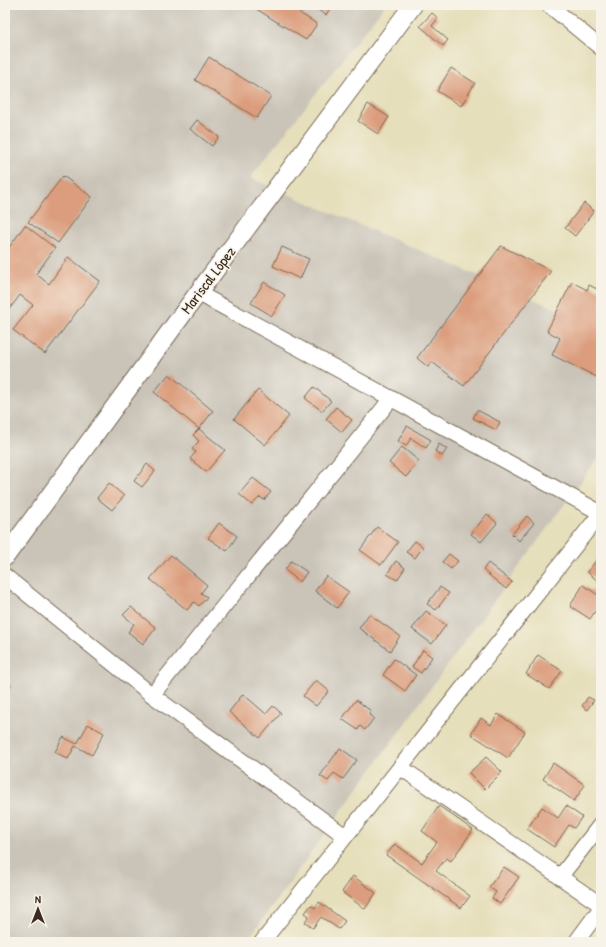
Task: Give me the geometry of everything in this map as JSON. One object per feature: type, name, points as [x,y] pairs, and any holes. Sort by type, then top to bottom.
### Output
[{"type":"street","name":"Mariscal López","points":[[5,557],[198,293],[413,5]]},
{"type":"street","points":[[549,5],[601,48]]},
{"type":"street","points":[[198,293],[601,513],[262,942]]},
{"type":"street","points":[[152,695],[391,399]]},
{"type":"street","points":[[5,576],[152,695],[346,836]]},
{"type":"street","points":[[400,767],[601,905]]},
{"type":"street","points":[[560,877],[601,824]]},
{"type":"street","points":[[576,942],[601,908]]},
{"type":"shaded area","points":[[5,5],[385,5],[250,178],[601,328],[601,454],[246,942],[5,942]]},
{"type":"building","points":[[250,5],[287,5],[317,24],[306,40]]},
{"type":"building","points":[[310,5],[332,5],[326,15]]},
{"type":"building","points":[[432,13],[438,18],[432,26],[448,40],[443,46],[420,26]]},
{"type":"building","points":[[209,57],[271,96],[257,118],[195,80]]},
{"type":"building","points":[[451,68],[475,83],[461,106],[437,91]]},
{"type":"building","points":[[368,104],[389,117],[378,134],[358,121]]},
{"type":"building","points":[[197,120],[219,137],[212,146],[190,129]]},
{"type":"building","points":[[63,176],[92,197],[58,243],[28,222]]},
{"type":"building","points":[[584,203],[594,211],[575,236],[565,228]]},
{"type":"building","points":[[25,225],[55,248],[36,274],[49,284],[68,257],[100,281],[45,354],[13,330],[33,305],[20,295],[5,315],[5,253]]},
{"type":"building","points":[[501,246],[551,271],[464,386],[432,362],[428,367],[417,358]]},
{"type":"building","points":[[282,247],[309,259],[300,279],[273,266]]},
{"type":"building","points":[[264,282],[285,295],[272,316],[251,303]]},
{"type":"building","points":[[572,282],[587,290],[589,285],[601,291],[601,379],[552,355],[560,338],[547,331]]},
{"type":"building","points":[[169,374],[213,411],[199,429],[154,392]]},
{"type":"building","points":[[314,387],[331,401],[322,411],[305,398]]},
{"type":"building","points":[[258,390],[289,416],[265,445],[234,419]]},
{"type":"building","points":[[336,407],[352,420],[342,432],[326,419]]},
{"type":"building","points":[[477,410],[500,422],[496,430],[473,418]]},
{"type":"building","points":[[407,426],[431,440],[426,448],[411,438],[406,446],[398,441]]},
{"type":"building","points":[[199,429],[225,450],[206,472],[190,459],[196,452],[192,449],[199,441],[193,435]]},
{"type":"building","points":[[439,444],[447,449],[442,456],[435,451]]},
{"type":"building","points":[[402,447],[419,461],[406,477],[389,463]]},
{"type":"building","points":[[147,464],[155,471],[142,487],[134,481]]},
{"type":"building","points":[[253,478],[271,492],[264,500],[260,497],[252,505],[239,494]]},
{"type":"building","points":[[109,483],[124,496],[112,510],[97,498]]},
{"type":"building","points":[[487,514],[497,523],[481,542],[471,534]]},
{"type":"building","points":[[527,516],[534,523],[519,541],[512,534]]},
{"type":"building","points":[[219,523],[237,536],[227,551],[208,538]]},
{"type":"building","points":[[377,527],[398,542],[381,565],[360,550]]},
{"type":"building","points":[[415,541],[423,547],[415,558],[406,552]]},
{"type":"building","points":[[449,554],[458,561],[451,569],[442,562]]},
{"type":"building","points":[[171,555],[207,585],[201,593],[207,597],[199,606],[194,602],[187,610],[150,579]]},
{"type":"building","points":[[601,555],[601,579],[599,582],[587,572]]},
{"type":"building","points":[[291,561],[307,572],[300,582],[285,570]]},
{"type":"building","points":[[396,561],[405,568],[397,580],[387,574]]},
{"type":"building","points":[[488,563],[512,582],[506,589],[483,570]]},
{"type":"building","points":[[326,576],[349,592],[337,608],[315,591]]},
{"type":"building","points":[[583,585],[601,597],[601,602],[590,619],[570,606]]},
{"type":"building","points":[[440,587],[449,593],[436,610],[427,604]]},
{"type":"building","points":[[131,607],[156,628],[143,644],[128,632],[134,624],[123,615]]},
{"type":"building","points":[[426,611],[446,625],[432,644],[412,629]]},
{"type":"building","points":[[369,614],[400,636],[390,651],[359,628]]},
{"type":"building","points":[[423,650],[432,657],[421,673],[412,667]]},
{"type":"building","points":[[538,655],[562,671],[549,689],[526,674]]},
{"type":"building","points":[[394,659],[416,675],[405,691],[383,675]]},
{"type":"building","points":[[316,680],[329,691],[316,706],[303,696]]},
{"type":"building","points":[[5,682],[11,685],[5,696]]},
{"type":"building","points":[[243,694],[266,714],[273,706],[281,713],[260,738],[229,712]]},
{"type":"building","points":[[588,697],[594,700],[587,710],[582,706]]},
{"type":"building","points":[[356,700],[371,711],[369,715],[374,718],[365,730],[360,726],[358,730],[342,719]]},
{"type":"building","points":[[498,714],[525,732],[508,758],[471,734],[481,718],[491,725]]},
{"type":"building","points":[[88,724],[104,733],[92,755],[75,746],[68,759],[55,752],[63,737],[77,744]]},
{"type":"building","points":[[340,748],[357,760],[343,779],[334,773],[328,781],[320,776]]},
{"type":"building","points":[[486,757],[502,772],[485,789],[469,773]]},
{"type":"building","points":[[553,763],[585,785],[574,801],[543,779]]},
{"type":"building","points":[[439,806],[473,830],[451,861],[446,858],[436,871],[470,896],[461,908],[386,855],[395,844],[422,863],[437,842],[422,831]]},
{"type":"building","points":[[566,806],[582,817],[574,828],[569,825],[554,847],[527,829],[542,807],[558,818]]},
{"type":"building","points":[[504,867],[519,877],[500,904],[492,898],[496,892],[489,887]]},
{"type":"building","points":[[353,876],[376,893],[365,909],[342,892]]},
{"type":"building","points":[[319,902],[345,921],[339,929],[321,917],[313,928],[305,922],[309,916],[305,913],[311,905],[315,908]]}]
